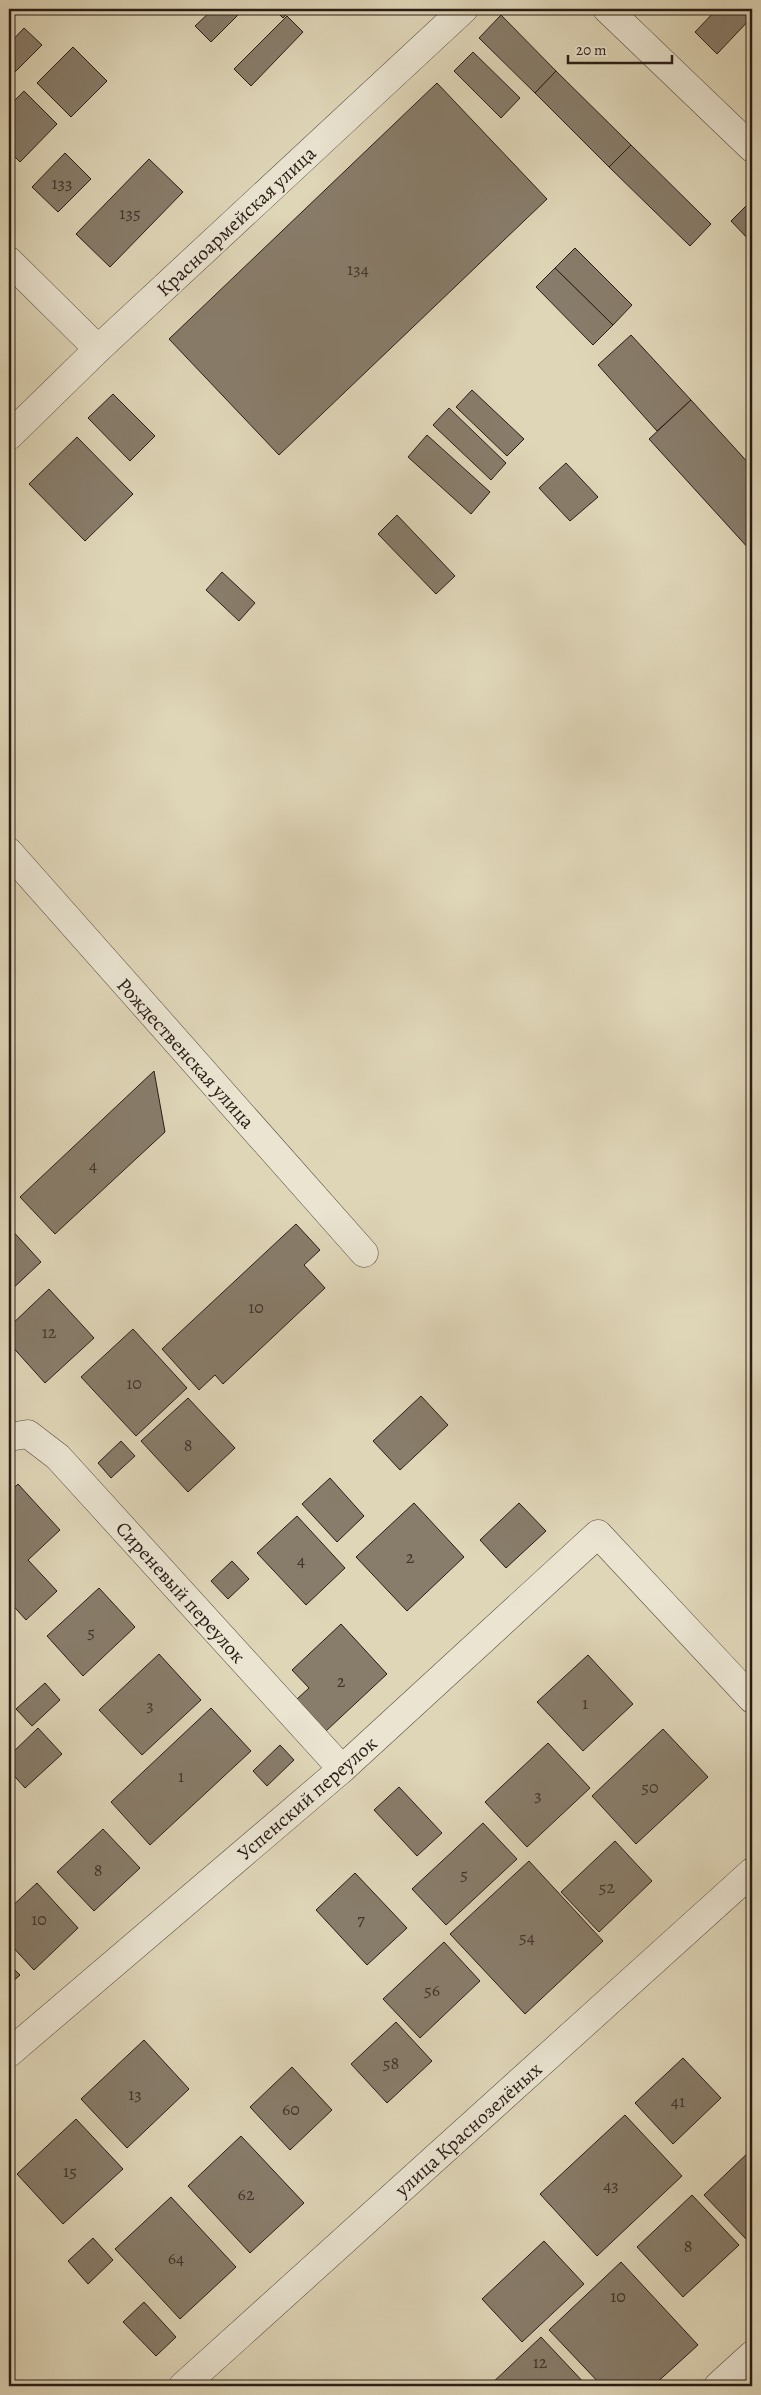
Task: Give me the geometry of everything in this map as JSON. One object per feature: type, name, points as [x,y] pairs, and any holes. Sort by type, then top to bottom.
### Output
[{"type":"street","name":"Красноармейская улица","points":[[9,436],[98,349],[464,9]]},
{"type":"street","points":[[607,9],[752,148]]},
{"type":"street","points":[[9,261],[98,349]]},
{"type":"street","name":"Рождественская улица","points":[[9,852],[364,1253]]},
{"type":"street","name":"Сиреневый переулок","points":[[9,1437],[28,1434],[58,1456],[342,1769]]},
{"type":"street","name":"Успенский переулок","points":[[9,2053],[342,1769],[598,1534],[752,1699]]},
{"type":"street","name":"улица Краснозелёных","points":[[183,2386],[752,1872]]},
{"type":"street","points":[[718,2386],[752,2355]]},
{"type":"building","points":[[213,9],[244,9],[211,42],[195,26]]},
{"type":"building","points":[[274,9],[292,9],[283,18]]},
{"type":"building","points":[[717,9],[744,9],[752,17],[717,54],[695,32]]},
{"type":"building","points":[[501,15],[556,71],[535,93],[479,38]]},
{"type":"building","points":[[287,16],[303,32],[251,86],[234,69]]},
{"type":"building","points":[[24,28],[42,45],[9,78],[9,44]]},
{"type":"building","points":[[73,47],[107,81],[71,117],[37,83]]},
{"type":"building","points":[[473,52],[520,98],[501,118],[454,71]]},
{"type":"building","points":[[556,71],[631,145],[609,167],[535,93]]},
{"type":"building","points":[[437,83],[547,199],[279,455],[169,339]]},
{"type":"building","points":[[24,91],[57,124],[20,162],[9,151],[9,106]]},
{"type":"building","points":[[631,145],[711,224],[690,246],[609,167]]},
{"type":"building","points":[[65,153],[91,179],[58,212],[32,187]]},
{"type":"building","points":[[149,159],[183,192],[110,267],[76,234]]},
{"type":"building","points":[[752,200],[752,243],[731,221]]},
{"type":"building","points":[[575,248],[632,305],[613,325],[555,268]]},
{"type":"building","points":[[555,268],[613,325],[593,345],[536,287]]},
{"type":"building","points":[[631,335],[691,400],[657,431],[598,365]]},
{"type":"building","points":[[472,390],[524,439],[507,456],[456,407]]},
{"type":"building","points":[[113,394],[155,436],[130,461],[88,418]]},
{"type":"building","points":[[691,400],[752,467],[752,548],[750,550],[649,439]]},
{"type":"building","points":[[449,408],[506,463],[491,480],[433,425]]},
{"type":"building","points":[[427,435],[490,492],[471,514],[408,457]]},
{"type":"building","points":[[77,437],[133,494],[85,541],[29,484]]},
{"type":"building","points":[[566,463],[598,497],[570,521],[539,488]]},
{"type":"building","points":[[397,515],[455,576],[436,594],[378,534]]},
{"type":"building","points":[[222,572],[255,603],[239,621],[206,590]]},
{"type":"building","points":[[154,1071],[165,1132],[55,1234],[20,1197]]},
{"type":"building","points":[[296,1224],[320,1250],[304,1265],[325,1288],[223,1384],[215,1375],[199,1390],[162,1349]]},
{"type":"building","points":[[9,1227],[41,1262],[9,1292]]},
{"type":"building","points":[[49,1289],[94,1338],[45,1383],[9,1343],[9,1327]]},
{"type":"building","points":[[133,1329],[187,1388],[136,1436],[81,1377]]},
{"type":"building","points":[[421,1396],[448,1425],[400,1470],[373,1441]]},
{"type":"building","points":[[188,1398],[235,1448],[188,1492],[141,1441]]},
{"type":"building","points":[[121,1441],[135,1456],[111,1478],[98,1463]]},
{"type":"building","points":[[330,1478],[364,1516],[337,1542],[302,1504]]},
{"type":"building","points":[[18,1484],[60,1530],[28,1560],[57,1591],[26,1620],[9,1601],[9,1493]]},
{"type":"building","points":[[414,1503],[464,1557],[407,1611],[356,1557]]},
{"type":"building","points":[[519,1503],[546,1531],[506,1568],[480,1540]]},
{"type":"building","points":[[297,1516],[345,1568],[306,1605],[257,1553]]},
{"type":"building","points":[[232,1561],[249,1579],[228,1599],[211,1581]]},
{"type":"building","points":[[99,1588],[135,1627],[83,1676],[47,1636]]},
{"type":"building","points":[[341,1624],[387,1674],[326,1731],[297,1699],[309,1688],[292,1670]]},
{"type":"building","points":[[159,1654],[201,1700],[142,1755],[99,1710]]},
{"type":"building","points":[[588,1655],[633,1704],[583,1751],[537,1702]]},
{"type":"building","points":[[45,1683],[60,1700],[32,1726],[16,1709]]},
{"type":"building","points":[[211,1708],[251,1751],[150,1845],[111,1802]]},
{"type":"building","points":[[38,1728],[62,1754],[25,1788],[9,1770],[9,1756]]},
{"type":"building","points":[[663,1729],[708,1777],[636,1844],[592,1796]]},
{"type":"building","points":[[548,1743],[590,1788],[527,1847],[485,1802]]},
{"type":"building","points":[[280,1745],[294,1760],[267,1786],[253,1771]]},
{"type":"building","points":[[399,1787],[442,1833],[417,1856],[374,1810]]},
{"type":"building","points":[[483,1823],[517,1859],[446,1925],[412,1889]]},
{"type":"building","points":[[103,1829],[140,1868],[94,1911],[57,1872]]},
{"type":"building","points":[[615,1841],[652,1881],[599,1932],[561,1892]]},
{"type":"building","points":[[529,1861],[603,1941],[525,2014],[450,1934]]},
{"type":"building","points":[[355,1873],[407,1928],[367,1965],[316,1910]]},
{"type":"building","points":[[37,1883],[78,1928],[34,1970],[9,1943],[9,1909]]},
{"type":"building","points":[[444,1942],[480,1981],[420,2038],[383,1999]]},
{"type":"building","points":[[9,1964],[20,1975],[9,1985]]},
{"type":"building","points":[[396,2022],[432,2061],[387,2103],[351,2064]]},
{"type":"building","points":[[144,2040],[189,2089],[127,2148],[81,2099]]},
{"type":"building","points":[[683,2058],[721,2098],[673,2144],[635,2103]]},
{"type":"building","points":[[292,2067],[332,2110],[290,2150],[250,2107]]},
{"type":"building","points":[[625,2115],[682,2176],[597,2256],[540,2194]]},
{"type":"building","points":[[76,2119],[123,2169],[63,2224],[17,2174]]},
{"type":"building","points":[[241,2136],[304,2203],[250,2253],[188,2186]]},
{"type":"building","points":[[752,2149],[752,2233],[746,2239],[704,2195]]},
{"type":"building","points":[[692,2195],[739,2245],[683,2297],[637,2247]]},
{"type":"building","points":[[171,2197],[236,2267],[180,2319],[115,2249]]},
{"type":"building","points":[[93,2238],[113,2260],[88,2284],[68,2261]]},
{"type":"building","points":[[544,2241],[584,2284],[522,2342],[482,2299]]},
{"type":"building","points":[[621,2262],[698,2345],[653,2386],[602,2386],[549,2330]]},
{"type":"building","points":[[144,2302],[176,2337],[156,2356],[123,2322]]},
{"type":"building","points":[[541,2337],[587,2386],[489,2386]]}]
